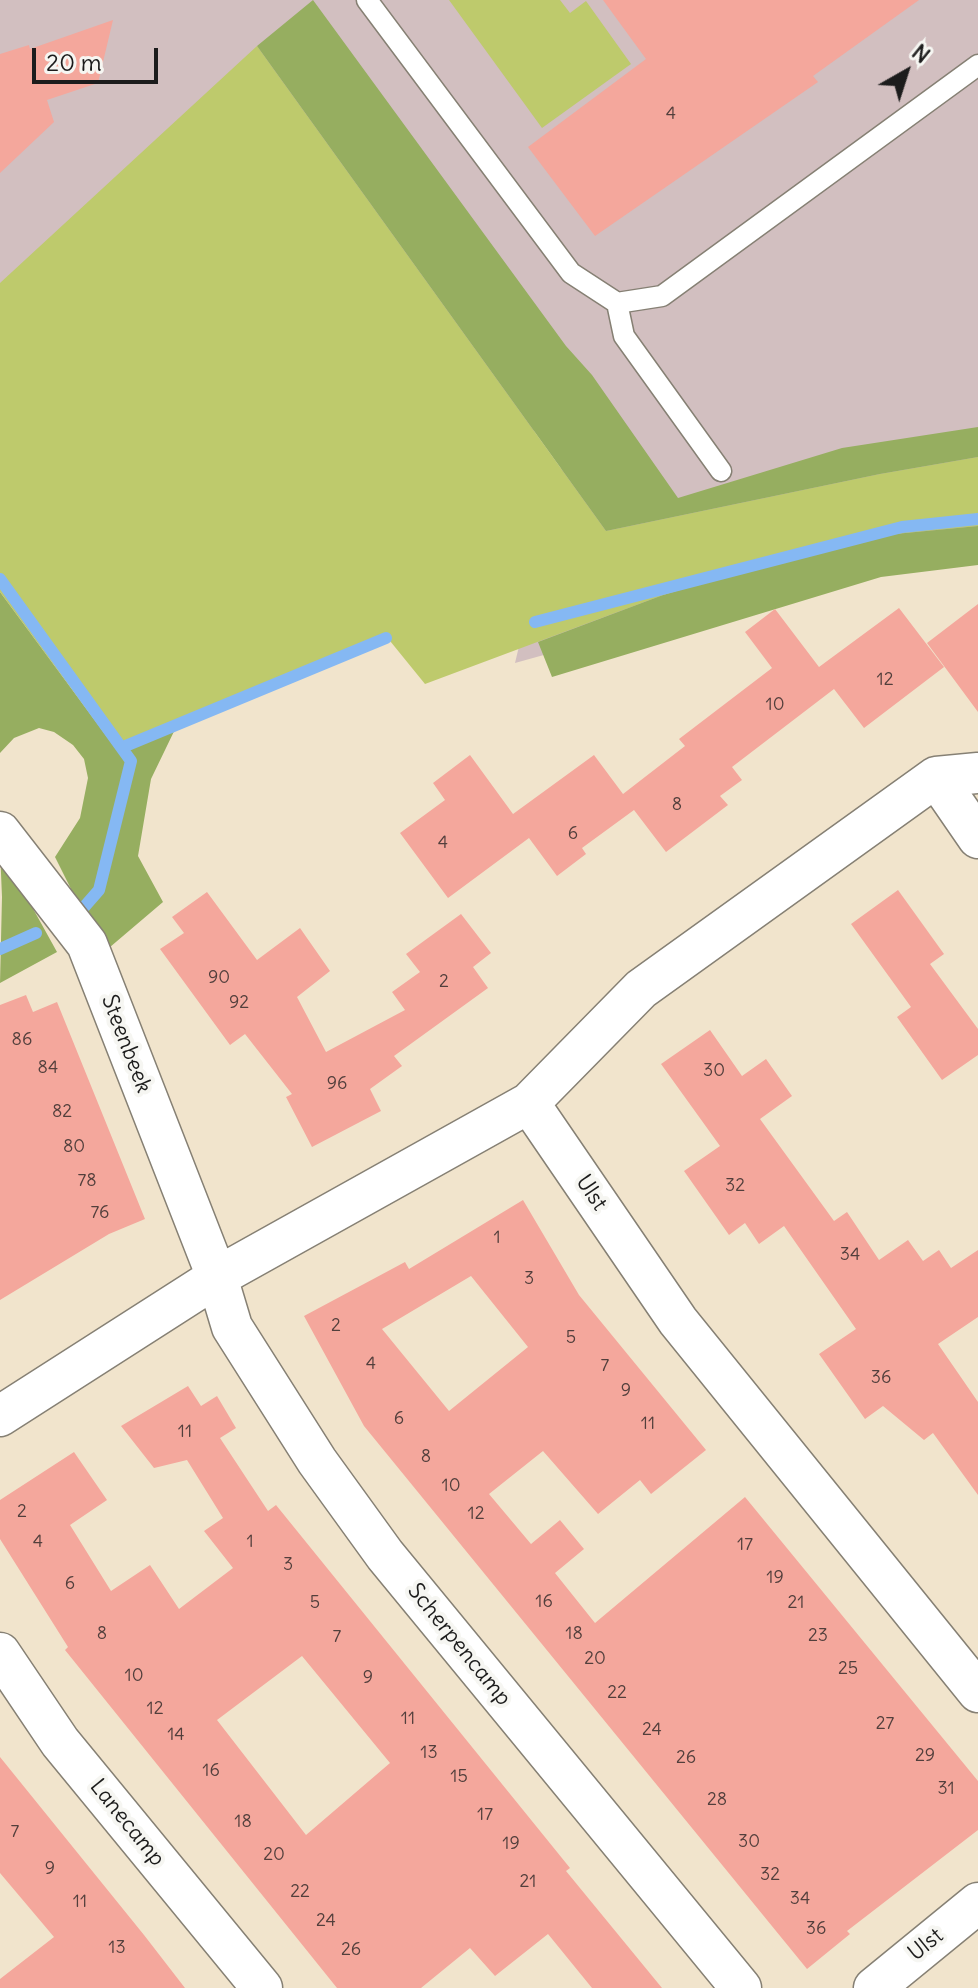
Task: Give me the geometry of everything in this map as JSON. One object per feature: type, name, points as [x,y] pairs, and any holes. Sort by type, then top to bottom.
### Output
[{"type":"street","points":[[0,1416],[217,1277],[529,1103],[641,989],[936,777],[978,773]]},
{"type":"street","points":[[936,777],[978,838]]},
{"type":"street","name":"Steenbeek","points":[[0,832],[87,944],[217,1277]]},
{"type":"street","name":"Ulst","points":[[529,1103],[678,1321],[978,1692]]},
{"type":"street","name":"Scherpencamp","points":[[217,1277],[232,1327],[317,1461],[385,1555],[741,1988]]},
{"type":"street","name":"Lanecamp","points":[[0,1653],[60,1742],[262,1988]]},
{"type":"street","name":"Ulst","points":[[874,1988],[978,1903]]},
{"type":"lane","points":[[367,0],[571,273],[617,303],[662,296],[978,65]]},
{"type":"lane","points":[[617,303],[624,336],[721,471]]},
{"type":"shaded area","points":[[0,0],[978,0],[978,534],[515,663],[569,437],[0,341]]},
{"type":"green space","points":[[313,0],[566,346],[592,375],[678,498],[842,448],[978,427],[978,457],[880,474],[606,531],[257,46]]},
{"type":"green space","points":[[449,0],[560,0],[570,13],[586,1],[631,64],[542,128]]},
{"type":"green space","points":[[257,46],[606,531],[880,474],[978,457],[978,526],[895,534],[771,563],[663,595],[425,684],[386,636],[114,746],[0,592],[0,283]]},
{"type":"green space","points":[[978,526],[978,565],[881,577],[552,677],[538,642],[663,595],[771,563],[895,534]]},
{"type":"green space","points":[[0,592],[113,745],[180,719],[151,779],[138,856],[163,902],[103,953],[55,857],[80,818],[88,778],[84,759],[73,745],[54,732],[39,728],[14,738],[0,753]]},
{"type":"green space","points":[[0,849],[57,952],[0,983],[2,897]]},
{"type":"building","points":[[603,0],[919,0],[813,76],[818,82],[595,236],[528,147],[646,59]]},
{"type":"building","points":[[113,20],[98,83],[47,100],[54,122],[0,173],[0,54],[29,45],[30,49]]},
{"type":"building","points":[[978,604],[978,712],[927,643]]},
{"type":"building","points":[[899,608],[944,667],[864,728],[834,689],[732,767],[742,780],[720,796],[728,805],[666,852],[634,810],[582,848],[586,854],[557,876],[529,838],[448,898],[400,833],[445,800],[433,783],[470,755],[513,814],[594,755],[623,794],[685,746],[679,739],[772,668],[745,632],[775,609],[819,667]]},
{"type":"building","points":[[898,890],[944,954],[930,964],[978,1029],[978,1055],[942,1080],[897,1017],[911,1007],[851,924]]},
{"type":"building","points":[[207,892],[257,960],[300,928],[330,971],[297,997],[326,1052],[405,1010],[392,992],[420,972],[406,954],[461,914],[491,953],[473,967],[488,988],[394,1056],[402,1066],[370,1089],[381,1111],[312,1147],[286,1097],[292,1094],[245,1034],[230,1045],[160,949],[184,933],[172,917]]},
{"type":"building","points":[[26,995],[33,1012],[57,1002],[145,1219],[109,1234],[0,1300],[0,1005]]},
{"type":"building","points":[[710,1030],[742,1076],[766,1059],[792,1096],[760,1119],[834,1221],[847,1212],[879,1260],[908,1240],[923,1261],[939,1250],[951,1268],[978,1250],[978,1317],[938,1344],[978,1402],[978,1495],[933,1433],[924,1440],[883,1406],[865,1419],[819,1354],[856,1329],[784,1226],[759,1244],[745,1223],[729,1235],[684,1171],[720,1146],[661,1064]]},
{"type":"building","points":[[523,1200],[579,1295],[706,1450],[651,1494],[640,1480],[598,1514],[543,1451],[489,1494],[531,1544],[560,1520],[584,1549],[555,1573],[595,1623],[745,1497],[978,1781],[978,1830],[847,1931],[850,1934],[807,1969],[364,1426],[304,1316],[405,1262],[409,1269]],"holes":[[[471,1276],[528,1347],[449,1411],[382,1329]]]},
{"type":"building","points":[[188,1386],[201,1406],[217,1396],[236,1428],[220,1438],[268,1511],[276,1505],[570,1868],[566,1871],[662,1988],[592,1988],[548,1934],[495,1976],[470,1948],[421,1988],[337,1988],[65,1650],[68,1647],[0,1539],[0,1500],[74,1452],[107,1500],[70,1525],[111,1591],[150,1565],[179,1609],[233,1568],[204,1531],[223,1518],[187,1460],[154,1468],[121,1426]],"holes":[[[302,1656],[390,1763],[306,1835],[217,1720]]]},
{"type":"building","points":[[0,1757],[185,1988],[0,1988],[0,1979],[54,1937],[0,1873]]},
{"type":"waterway","points":[[535,622],[902,527],[978,519]]},
{"type":"waterway","points":[[0,579],[131,761],[99,890],[85,906]]},
{"type":"waterway","points":[[123,747],[386,638]]},
{"type":"waterway","points":[[0,949],[36,933]]}]
